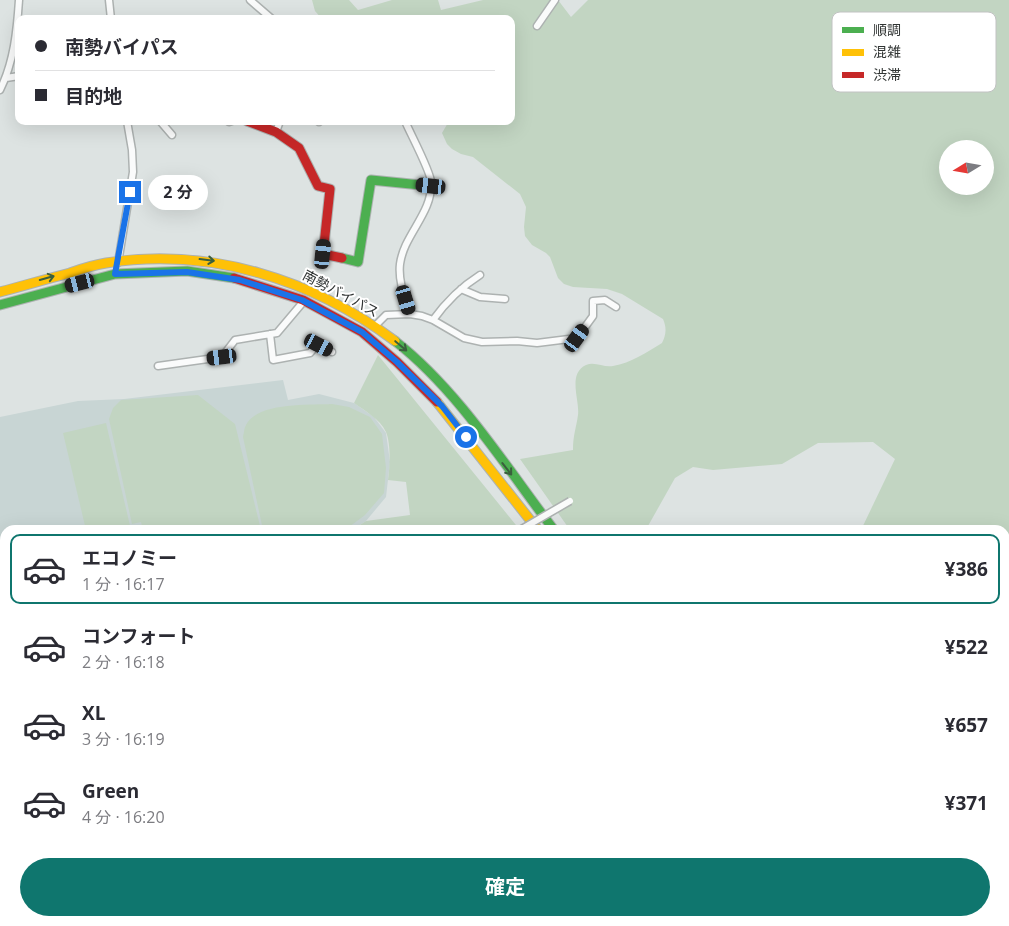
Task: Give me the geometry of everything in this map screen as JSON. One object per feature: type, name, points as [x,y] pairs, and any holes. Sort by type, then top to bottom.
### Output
[{"type":"main road","points":[[258,125],[276,132],[299,148],[318,186],[330,189],[323,254],[358,262],[371,180],[431,186]]},
{"type":"main road","name":"南勢バイパス","points":[[0,292],[104,262],[118,260],[191,259],[217,262],[248,268],[299,285],[375,326],[426,368],[446,390],[550,525]]},
{"type":"main road","name":"南勢バイパス","points":[[0,305],[115,274],[187,272],[240,280],[304,301],[362,332],[397,362],[442,406],[534,525]]},
{"type":"street","points":[[18,15],[19,0]]},
{"type":"street","points":[[109,0],[111,15]]},
{"type":"street","points":[[250,0],[267,15]]},
{"type":"street","points":[[537,26],[555,0]]},
{"type":"street","points":[[0,90],[6,78],[15,39]]},
{"type":"street","points":[[6,78],[15,77]]},
{"type":"street","points":[[115,274],[133,172],[128,125]]},
{"type":"street","points":[[163,125],[172,135]]},
{"type":"street","points":[[276,132],[279,125]]},
{"type":"street","points":[[407,125],[432,180],[430,202],[408,241],[400,264],[402,287],[410,314]]},
{"type":"street","points":[[433,320],[461,289],[480,275]]},
{"type":"street","points":[[461,289],[480,297],[505,299]]},
{"type":"street","points":[[375,326],[386,315],[410,314],[433,320],[455,334],[472,340],[537,343],[577,338],[592,316],[593,301],[605,300],[616,307]]},
{"type":"street","points":[[158,366],[222,357],[235,340],[277,333],[304,301]]},
{"type":"street","points":[[270,334],[273,360],[310,353],[319,345],[332,352]]},
{"type":"street","points":[[529,525],[570,501]]},
{"type":"shaded area","points":[[283,380],[288,400],[319,394],[354,403],[374,417],[386,433],[390,462],[386,497],[366,521],[360,525],[0,525],[0,417],[78,401],[124,399]]},
{"type":"green space","points":[[312,0],[349,0],[358,10],[392,0],[438,0],[441,10],[483,0],[558,0],[571,17],[588,0],[1009,0],[1009,525],[863,525],[895,459],[873,442],[818,443],[782,464],[713,470],[693,467],[675,478],[649,525],[566,525],[520,459],[573,450],[578,415],[576,381],[580,369],[589,364],[610,366],[620,365],[632,360],[662,343],[665,328],[663,319],[622,294],[607,289],[573,287],[564,284],[558,278],[550,257],[532,245],[525,236],[526,207],[520,194],[473,157],[461,154],[447,144],[442,133],[447,125],[515,125],[515,15],[318,15],[315,11]]},
{"type":"green space","points":[[378,355],[516,525],[360,525],[366,521],[410,515],[406,482],[388,480],[390,462],[386,432],[376,419],[354,403]]},
{"type":"green space","points":[[198,395],[235,424],[260,525],[142,525],[141,522],[132,524],[109,419],[113,408],[121,400]]},
{"type":"green space","points":[[332,404],[349,407],[370,417],[382,434],[386,468],[384,493],[365,515],[352,525],[262,525],[243,437],[244,429],[252,418],[261,412],[298,405]]},
{"type":"green space","points":[[106,423],[130,525],[85,525],[63,433]]},
{"type":"traffic: fast","points":[[342,258],[358,262],[371,180],[431,186]]},
{"type":"traffic: fast","points":[[0,305],[115,274],[187,271],[234,278]]},
{"type":"traffic: fast","points":[[395,341],[440,382],[480,430],[550,525]]},
{"type":"traffic: slow","points":[[0,292],[106,263],[145,259],[221,264],[295,285],[329,300],[363,319],[395,341]]},
{"type":"traffic: slow","points":[[437,402],[534,525]]},
{"type":"traffic: jam","points":[[258,125],[276,132],[299,148],[318,186],[330,189],[323,254],[342,258]]},
{"type":"traffic: jam","points":[[234,278],[303,300],[362,332],[397,362],[437,402]]},
{"type":"route","points":[[130,192],[115,274],[187,272],[240,280],[302,300],[362,332],[397,362],[442,406],[466,437]]}]
